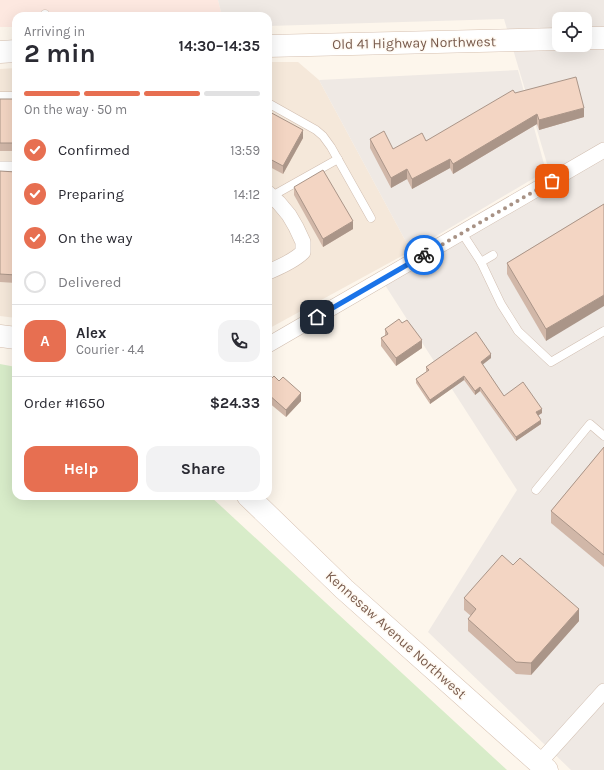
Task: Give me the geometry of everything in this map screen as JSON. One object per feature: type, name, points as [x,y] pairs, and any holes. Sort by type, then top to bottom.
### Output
[{"type":"street","points":[[592,38],[604,38]]},
{"type":"street","name":"Old 41 Highway Northwest","points":[[272,46],[552,39]]},
{"type":"street","points":[[0,52],[12,51]]},
{"type":"street","points":[[272,343],[604,150]]},
{"type":"street","points":[[0,169],[12,169]]},
{"type":"street","points":[[272,196],[289,216],[303,242],[303,252],[298,257],[272,270]]},
{"type":"street","points":[[0,336],[12,338]]},
{"type":"street","name":"Kennesaw Avenue Northwest","points":[[252,500],[344,589],[543,767]]},
{"type":"street","points":[[543,767],[604,690]]},
{"type":"lane","points":[[0,96],[12,96]]},
{"type":"lane","points":[[272,105],[320,133],[326,139],[371,218]]},
{"type":"lane","points":[[272,193],[338,159]]},
{"type":"lane","points":[[462,233],[481,262],[501,304],[518,331],[551,362],[604,331]]},
{"type":"lane","points":[[481,262],[493,255]]},
{"type":"lane","points":[[536,490],[590,424],[604,436]]},
{"type":"shaded area","points":[[0,0],[218,0],[221,12],[12,12],[12,27],[0,27]]},
{"type":"shaded area","points":[[218,0],[604,0],[604,770],[571,770],[428,632],[517,490],[385,285],[554,187],[504,19],[272,26],[272,12],[221,12]]},
{"type":"shaded area","points":[[272,62],[298,62],[319,80],[411,251],[272,327]]},
{"type":"shaded area","points":[[12,68],[12,318],[0,316],[0,69]]},
{"type":"shaded area","points":[[518,70],[546,171],[411,251],[319,80]]},
{"type":"green space","points":[[0,364],[12,366],[12,500],[214,500],[507,770],[0,770]]},
{"type":"building","points":[[576,77],[584,108],[539,120],[537,114],[453,164],[450,159],[412,179],[407,169],[391,178],[370,139],[384,131],[393,149],[422,133],[426,141],[513,90],[515,93]]},
{"type":"building","points":[[0,99],[12,99],[12,143],[0,143]]},
{"type":"building","points":[[272,113],[303,130],[283,166],[272,160]]},
{"type":"building","points":[[323,170],[353,221],[323,239],[294,187]]},
{"type":"building","points":[[0,171],[12,172],[12,275],[0,274]]},
{"type":"building","points":[[604,204],[604,295],[546,329],[507,263]]},
{"type":"building","points":[[399,319],[402,323],[407,320],[422,340],[396,358],[381,338],[388,334],[385,329]]},
{"type":"building","points":[[476,332],[491,354],[481,362],[504,396],[523,382],[542,409],[536,412],[541,420],[516,437],[480,387],[475,391],[464,376],[430,400],[416,379],[429,370],[426,367]]},
{"type":"building","points":[[274,376],[279,381],[283,377],[301,393],[286,410],[272,398],[272,378]]},
{"type":"building","points":[[604,447],[604,555],[551,511]]},
{"type":"building","points":[[502,555],[513,565],[520,558],[579,609],[531,663],[516,662],[468,619],[476,609],[464,598]]},
{"type":"way so far","points":[[424,255],[552,181]]},
{"type":"route","points":[[317,317],[424,255]]}]
